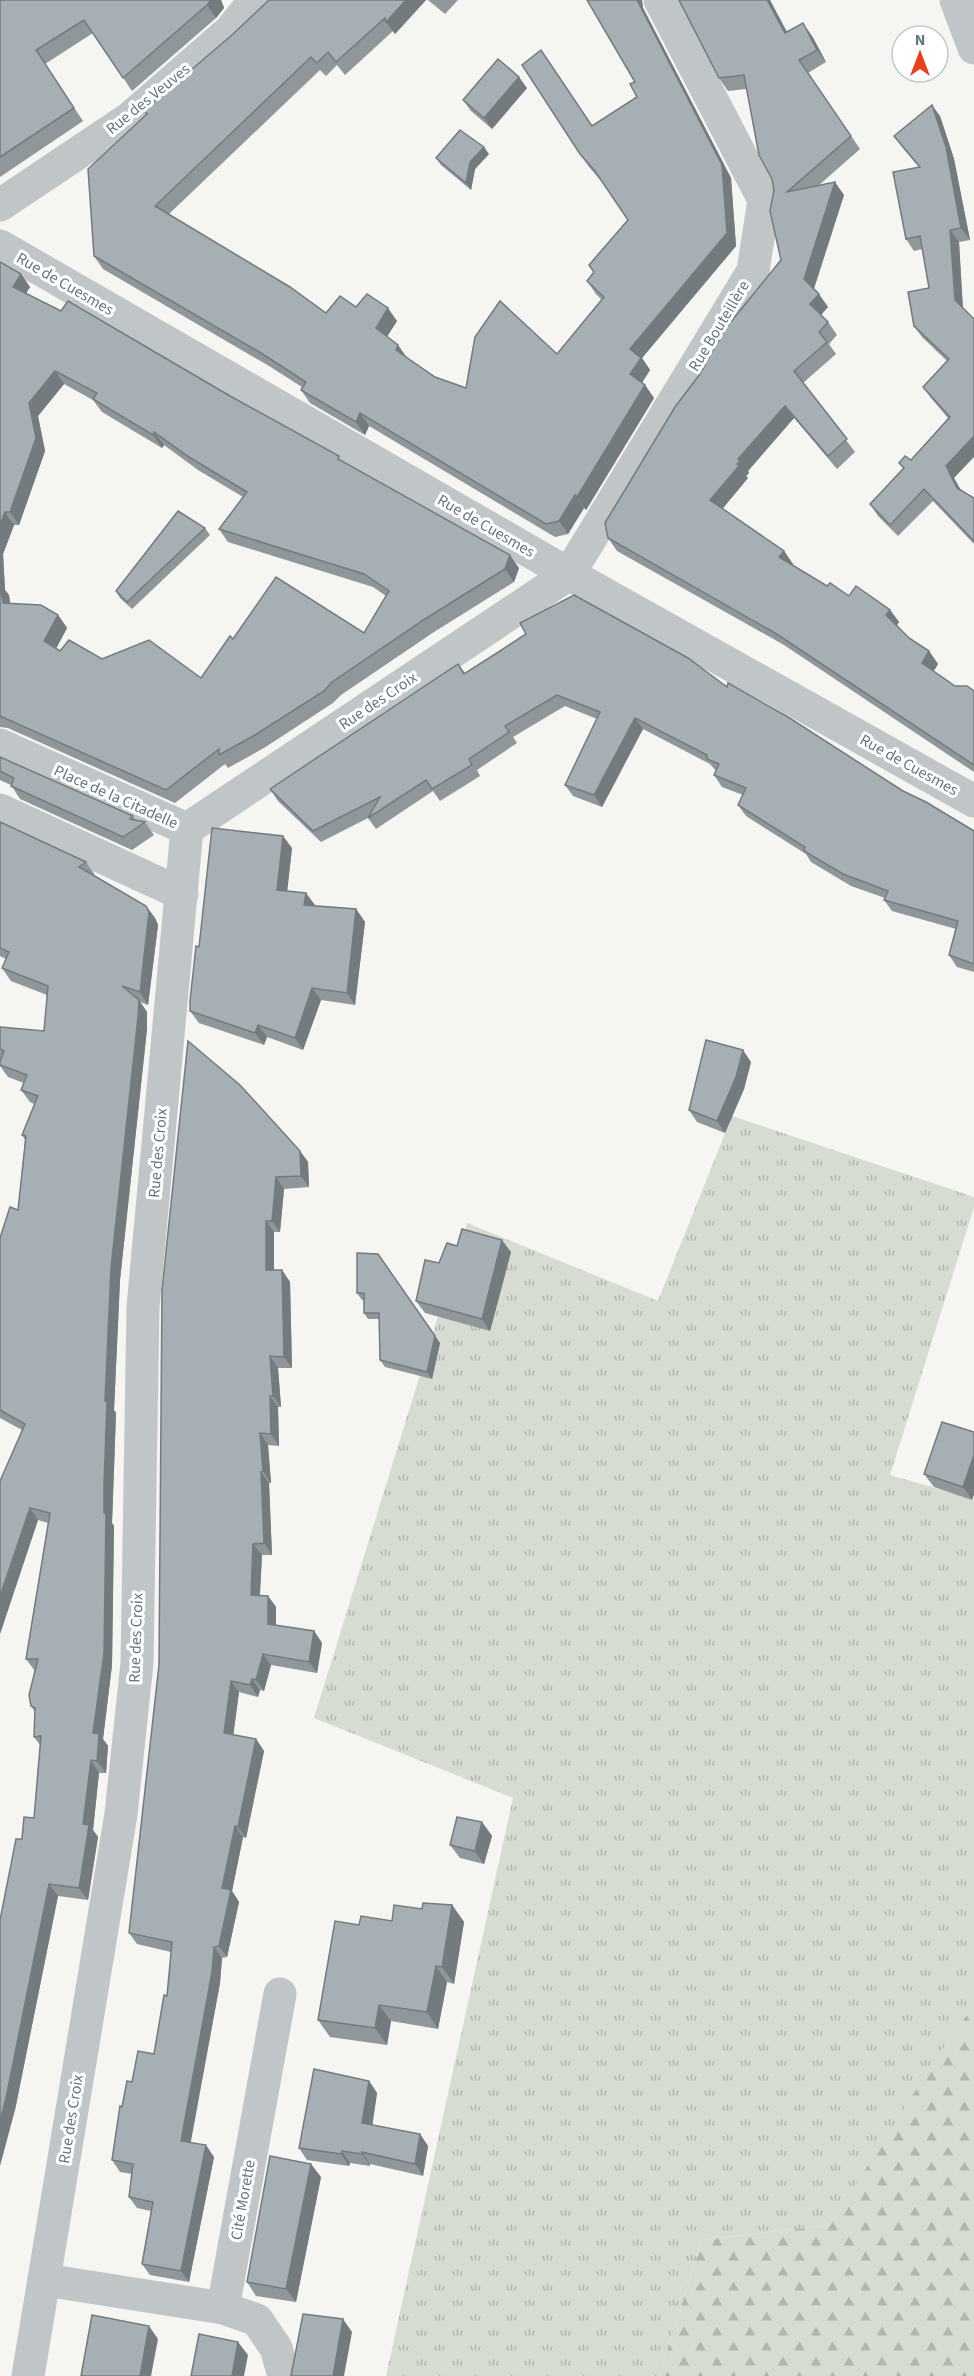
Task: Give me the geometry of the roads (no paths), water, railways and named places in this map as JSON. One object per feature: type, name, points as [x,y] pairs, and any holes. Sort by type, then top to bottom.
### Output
[{"type":"street","name":"Rue des Veuves","points":[[0,205],[130,118],[230,31],[255,0]]},
{"type":"street","name":"Rue Bouteillère","points":[[569,574],[753,271],[764,200],[660,0]]},
{"type":"street","points":[[956,0],[974,48]]},
{"type":"street","name":"Rue de Cuesmes","points":[[0,246],[569,574],[974,801]]},
{"type":"street","name":"Rue des Croix","points":[[187,829],[569,574]]},
{"type":"street","name":"Place de la Citadelle","points":[[0,745],[187,829],[182,894]]},
{"type":"street","points":[[0,810],[182,894]]},
{"type":"street","name":"Rue des Croix","points":[[28,2376],[121,1814],[137,1663],[143,1307],[182,894]]},
{"type":"street","name":"Cité Morette","points":[[223,2308],[280,1994]]},
{"type":"street","points":[[45,2280],[223,2308],[257,2320],[276,2348],[284,2376]]}]
